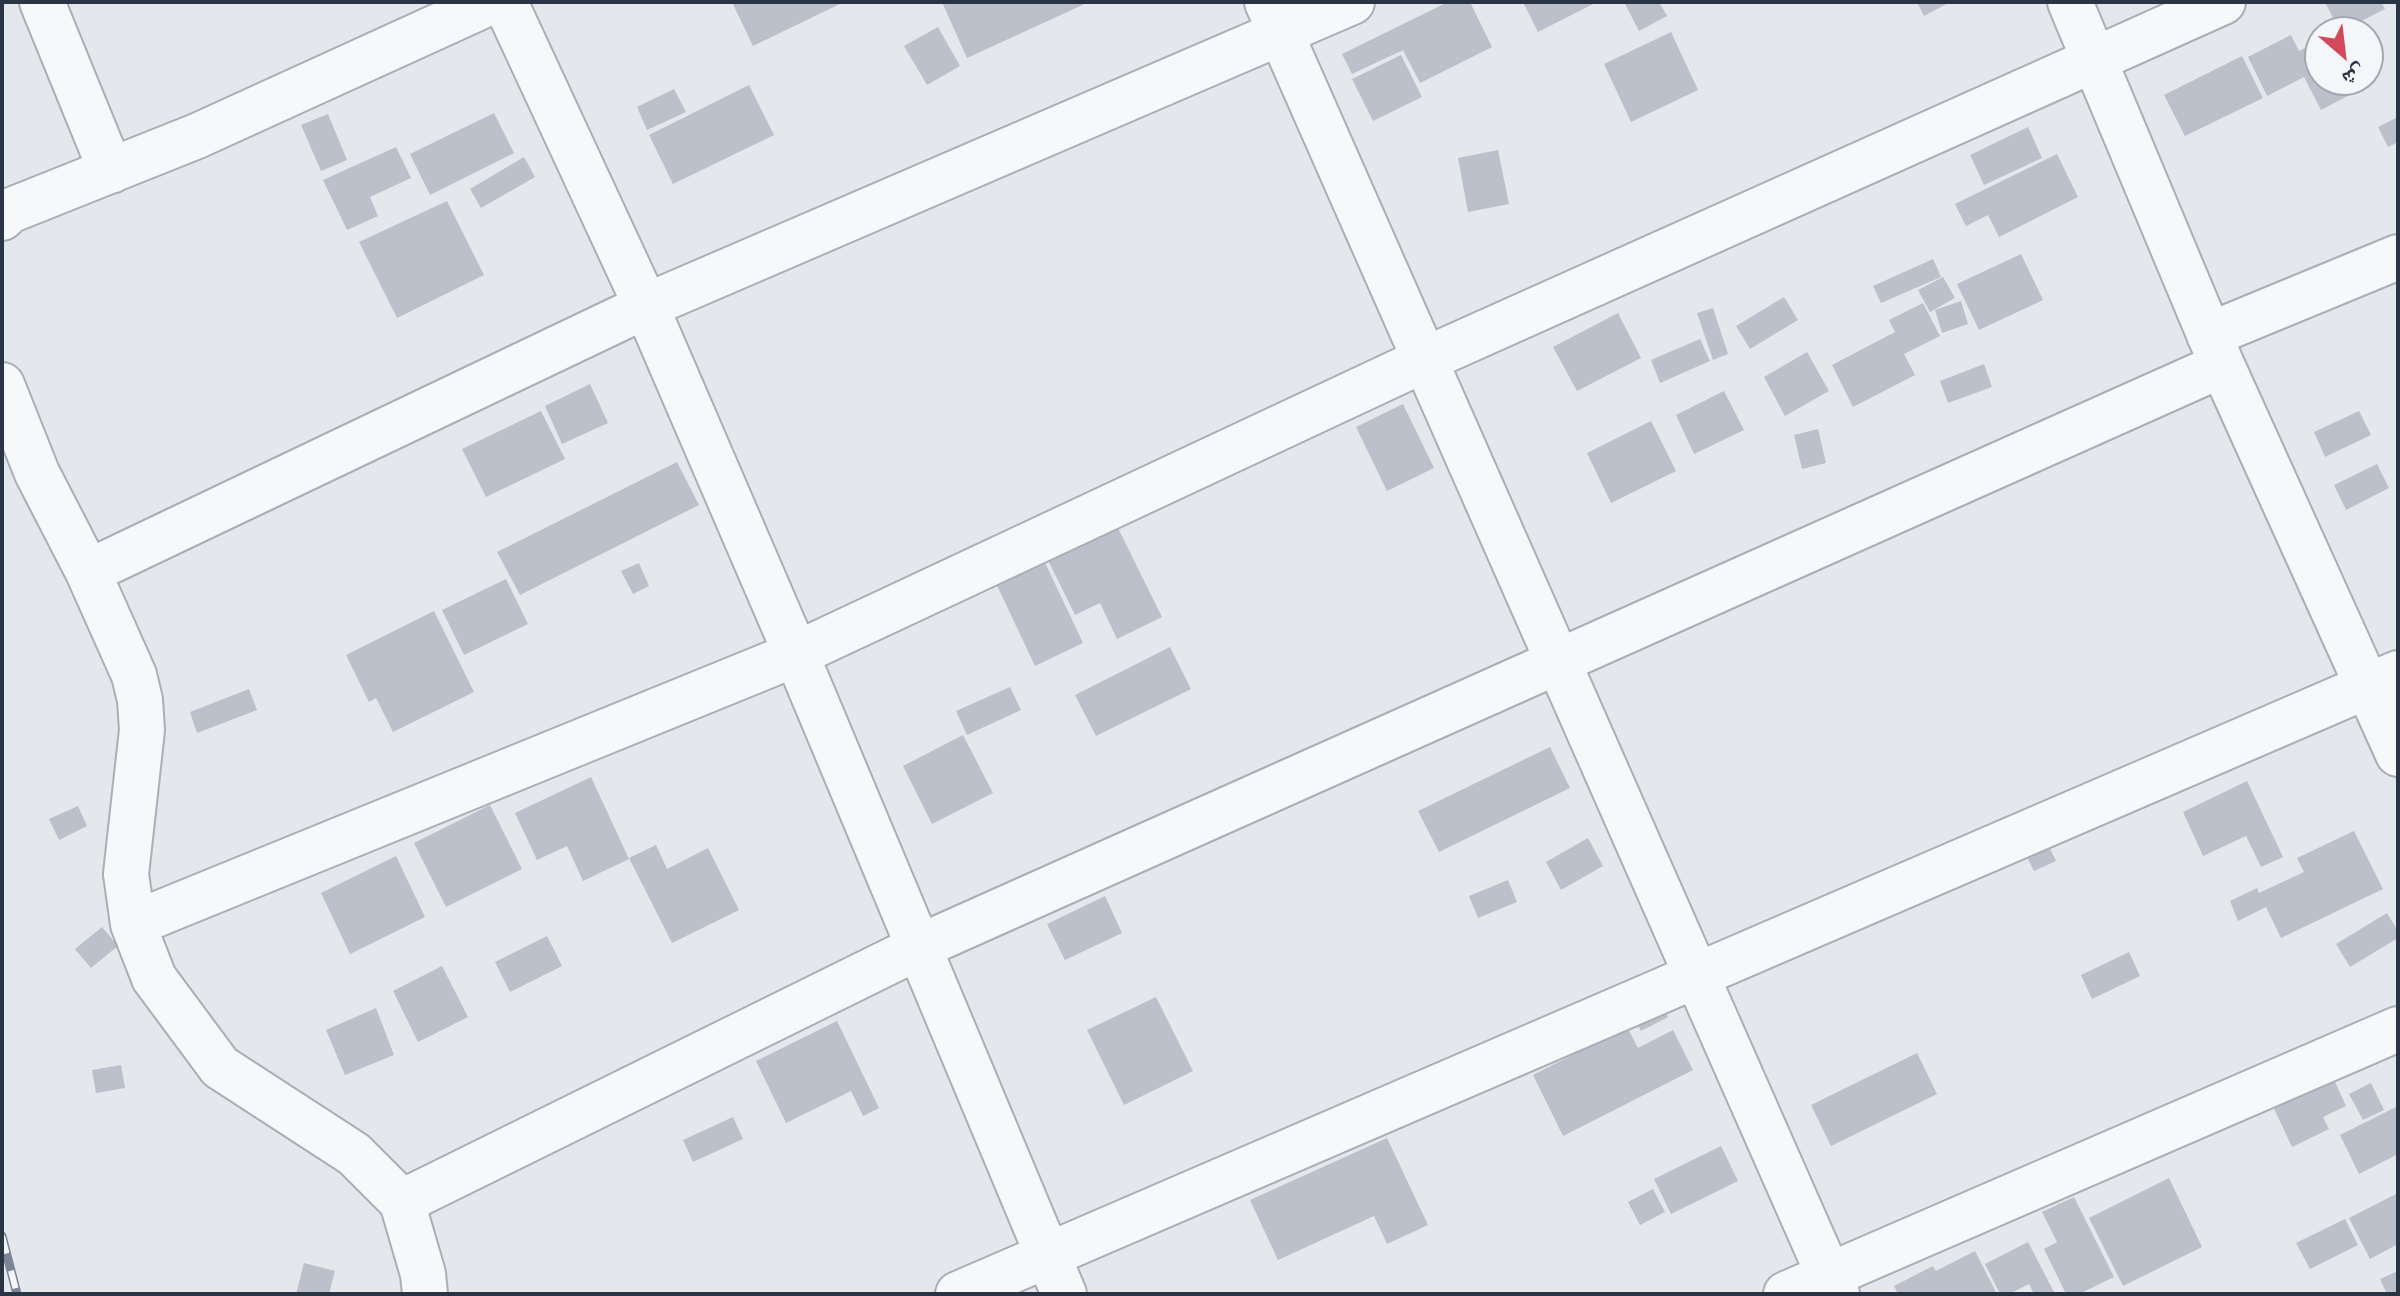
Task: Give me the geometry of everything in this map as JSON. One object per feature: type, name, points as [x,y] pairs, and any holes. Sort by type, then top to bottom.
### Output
[{"type":"street","points":[[42,2],[111,171]]},
{"type":"street","points":[[2,218],[9,211],[197,136],[491,2]]},
{"type":"street","points":[[505,2],[646,306],[796,654],[1056,1275]]},
{"type":"street","points":[[88,572],[646,306],[1274,17],[1352,2]]},
{"type":"street","points":[[2070,2],[2216,350],[2383,680],[2398,754]]},
{"type":"street","points":[[133,924],[796,654],[1424,360],[2223,2]]},
{"type":"street","points":[[1274,17],[1833,1284]]},
{"type":"street","points":[[402,1202],[919,947],[1558,663],[2216,350],[2398,257]]},
{"type":"street","points":[[2,385],[37,473],[88,572],[134,675],[142,730],[126,874],[133,924],[154,978],[220,1067],[354,1154],[402,1202],[423,1274],[425,1294]]},
{"type":"street","points":[[958,1294],[1056,1275],[1697,977],[2383,680]]},
{"type":"street","points":[[1786,1294],[1833,1284],[2398,1029]]},
{"type":"building","points":[[732,2],[844,2],[753,46]]},
{"type":"building","points":[[942,2],[1089,2],[967,58]]},
{"type":"building","points":[[1448,2],[1470,2],[1492,47],[1420,83],[1403,50],[1352,74],[1342,54]]},
{"type":"building","points":[[1523,2],[1597,2],[1538,32]]},
{"type":"building","points":[[1624,2],[1659,2],[1667,16],[1639,31]]},
{"type":"building","points":[[1917,2],[1950,2],[1924,16]]},
{"type":"building","points":[[2325,2],[2381,2],[2385,9],[2371,16],[2332,16]]},
{"type":"building","points":[[938,27],[960,66],[927,85],[904,46]]},
{"type":"building","points":[[1671,32],[1698,90],[1631,122],[1604,64]]},
{"type":"building","points":[[2291,35],[2299,51],[2304,48],[2304,77],[2267,96],[2248,57]]},
{"type":"building","points":[[1401,55],[1422,97],[1373,121],[1352,79]]},
{"type":"building","points":[[2242,56],[2263,98],[2185,136],[2164,95]]},
{"type":"building","points":[[749,85],[774,135],[673,184],[649,135]]},
{"type":"building","points":[[674,89],[686,112],[647,130],[637,107]]},
{"type":"building","points":[[2314,96],[2348,96],[2321,110]]},
{"type":"building","points":[[494,113],[514,153],[430,195],[410,154]]},
{"type":"building","points":[[328,114],[347,160],[321,171],[301,125]]},
{"type":"building","points":[[2398,117],[2398,142],[2388,147],[2378,127]]},
{"type":"building","points":[[2028,127],[2042,158],[1984,185],[1970,155]]},
{"type":"building","points":[[396,147],[411,178],[370,197],[378,216],[347,230],[323,180]]},
{"type":"building","points":[[1498,150],[1509,204],[1468,212],[1458,158]]},
{"type":"building","points":[[2057,154],[2078,197],[1999,237],[1988,215],[1966,226],[1955,204]]},
{"type":"building","points":[[524,157],[535,177],[481,208],[470,189]]},
{"type":"building","points":[[447,201],[484,275],[397,318],[359,242]]},
{"type":"building","points":[[2021,254],[2043,300],[1979,330],[1957,284]]},
{"type":"building","points":[[1933,259],[1941,277],[1881,303],[1873,286]]},
{"type":"building","points":[[1943,277],[1955,298],[1930,312],[1918,290]]},
{"type":"building","points":[[1784,297],[1798,320],[1750,349],[1736,326]]},
{"type":"building","points":[[1961,301],[1968,324],[1942,333],[1935,310]]},
{"type":"building","points":[[1923,303],[1940,336],[1904,354],[1915,375],[1853,407],[1832,365],[1895,332],[1889,320]]},
{"type":"building","points":[[1713,308],[1728,354],[1713,360],[1697,313]]},
{"type":"building","points":[[1618,313],[1641,358],[1577,391],[1553,347]]},
{"type":"building","points":[[1700,339],[1710,361],[1660,383],[1651,360]]},
{"type":"building","points":[[1807,352],[1829,391],[1785,416],[1764,377]]},
{"type":"building","points":[[1984,364],[1992,387],[1948,403],[1940,381]]},
{"type":"building","points":[[590,384],[608,423],[562,444],[545,406]]},
{"type":"building","points":[[1724,391],[1744,430],[1694,454],[1676,415]]},
{"type":"building","points":[[1403,404],[1434,468],[1387,491],[1356,427]]},
{"type":"building","points":[[541,411],[565,459],[486,497],[462,449]]},
{"type":"building","points":[[2359,411],[2371,435],[2325,457],[2314,432]]},
{"type":"building","points":[[1651,421],[1676,471],[1611,503],[1587,453]]},
{"type":"building","points":[[1818,429],[1826,463],[1802,469],[1794,435]]},
{"type":"building","points":[[677,462],[699,505],[520,595],[497,552]]},
{"type":"building","points":[[2377,464],[2389,488],[2346,510],[2334,485]]},
{"type":"building","points":[[1116,524],[1162,617],[1117,639],[1100,603],[1075,615],[1043,550]]},
{"type":"building","points":[[1041,554],[1083,643],[1035,666],[993,577]]},
{"type":"building","points":[[639,563],[649,586],[633,594],[621,571]]},
{"type":"building","points":[[506,579],[528,624],[464,655],[442,610]]},
{"type":"building","points":[[434,611],[474,692],[393,732],[376,698],[369,702],[346,655]]},
{"type":"building","points":[[1170,647],[1191,689],[1096,736],[1075,695]]},
{"type":"building","points":[[1010,687],[1021,710],[967,735],[956,711]]},
{"type":"building","points":[[249,689],[257,710],[197,733],[190,712]]},
{"type":"building","points":[[963,735],[993,793],[932,824],[903,766]]},
{"type":"building","points":[[1550,747],[1570,788],[1439,852],[1418,811]]},
{"type":"building","points":[[591,777],[629,859],[583,881],[567,846],[537,860],[515,813]]},
{"type":"building","points":[[2247,781],[2283,857],[2261,867],[2246,836],[2203,856],[2183,812]]},
{"type":"building","points":[[490,805],[522,869],[446,907],[414,843]]},
{"type":"building","points":[[78,806],[87,826],[59,840],[49,819]]},
{"type":"building","points":[[2354,831],[2383,889],[2281,938],[2266,907],[2238,921],[2230,901],[2257,888],[2259,893],[2304,872],[2297,858]]},
{"type":"building","points":[[2044,836],[2056,861],[2034,871],[2022,847]]},
{"type":"building","points":[[1588,838],[1603,866],[1561,890],[1546,862]]},
{"type":"building","points":[[656,845],[667,869],[708,848],[739,910],[672,943],[629,858]]},
{"type":"building","points":[[396,856],[425,917],[350,954],[321,893]]},
{"type":"building","points":[[1508,880],[1517,902],[1478,918],[1469,896]]},
{"type":"building","points":[[1105,896],[1122,933],[1065,960],[1047,924]]},
{"type":"building","points":[[2387,913],[2398,931],[2398,938],[2350,967],[2336,944]]},
{"type":"building","points":[[102,927],[118,946],[91,968],[75,949]]},
{"type":"building","points":[[547,936],[562,966],[510,992],[495,962]]},
{"type":"building","points":[[2129,952],[2140,976],[2092,999],[2081,975]]},
{"type":"building","points":[[442,966],[468,1017],[418,1042],[393,991]]},
{"type":"building","points":[[1657,995],[1668,1017],[1641,1031],[1629,1009]]},
{"type":"building","points":[[1156,997],[1193,1071],[1124,1105],[1087,1030]]},
{"type":"building","points":[[376,1008],[394,1055],[345,1075],[326,1030]]},
{"type":"building","points":[[837,1021],[879,1108],[863,1116],[851,1091],[786,1123],[756,1061]]},
{"type":"building","points":[[1627,1027],[1638,1048],[1673,1030],[1693,1070],[1563,1136],[1533,1075]]},
{"type":"building","points":[[1917,1053],[1937,1094],[1831,1146],[1811,1105]]},
{"type":"building","points":[[121,1065],[125,1088],[96,1093],[92,1070]]},
{"type":"building","points":[[2330,1071],[2346,1106],[2323,1117],[2329,1129],[2292,1147],[2270,1100]]},
{"type":"building","points":[[2371,1083],[2384,1110],[2363,1120],[2349,1094]]},
{"type":"building","points":[[2398,1106],[2398,1154],[2359,1174],[2340,1135]]},
{"type":"building","points":[[733,1117],[743,1139],[693,1162],[683,1140]]},
{"type":"building","points":[[1387,1138],[1428,1225],[1387,1244],[1374,1216],[1278,1260],[1250,1200]]},
{"type":"building","points":[[1721,1146],[1738,1181],[1671,1214],[1654,1179]]},
{"type":"building","points":[[2169,1178],[2202,1247],[2123,1286],[2089,1218]]},
{"type":"building","points":[[1653,1189],[1665,1212],[1640,1225],[1628,1202]]},
{"type":"building","points":[[2398,1193],[2398,1244],[2370,1259],[2349,1218]]},
{"type":"building","points":[[2074,1197],[2114,1277],[2079,1294],[2066,1294],[2044,1249],[2057,1242],[2042,1212]]},
{"type":"building","points":[[2345,1219],[2358,1245],[2310,1269],[2296,1243]]},
{"type":"building","points":[[2028,1242],[2055,1294],[2034,1294],[2029,1284],[2009,1294],[2000,1294],[1985,1264]]},
{"type":"building","points":[[1975,1251],[1997,1294],[1898,1294],[1894,1286],[1933,1266],[1936,1271]]},
{"type":"building","points":[[304,1263],[335,1271],[329,1294],[296,1294]]},
{"type":"building","points":[[2398,1271],[2398,1294],[2387,1294],[2380,1279]]},
{"type":"railway","points":[[2,1236],[17,1294]]}]
